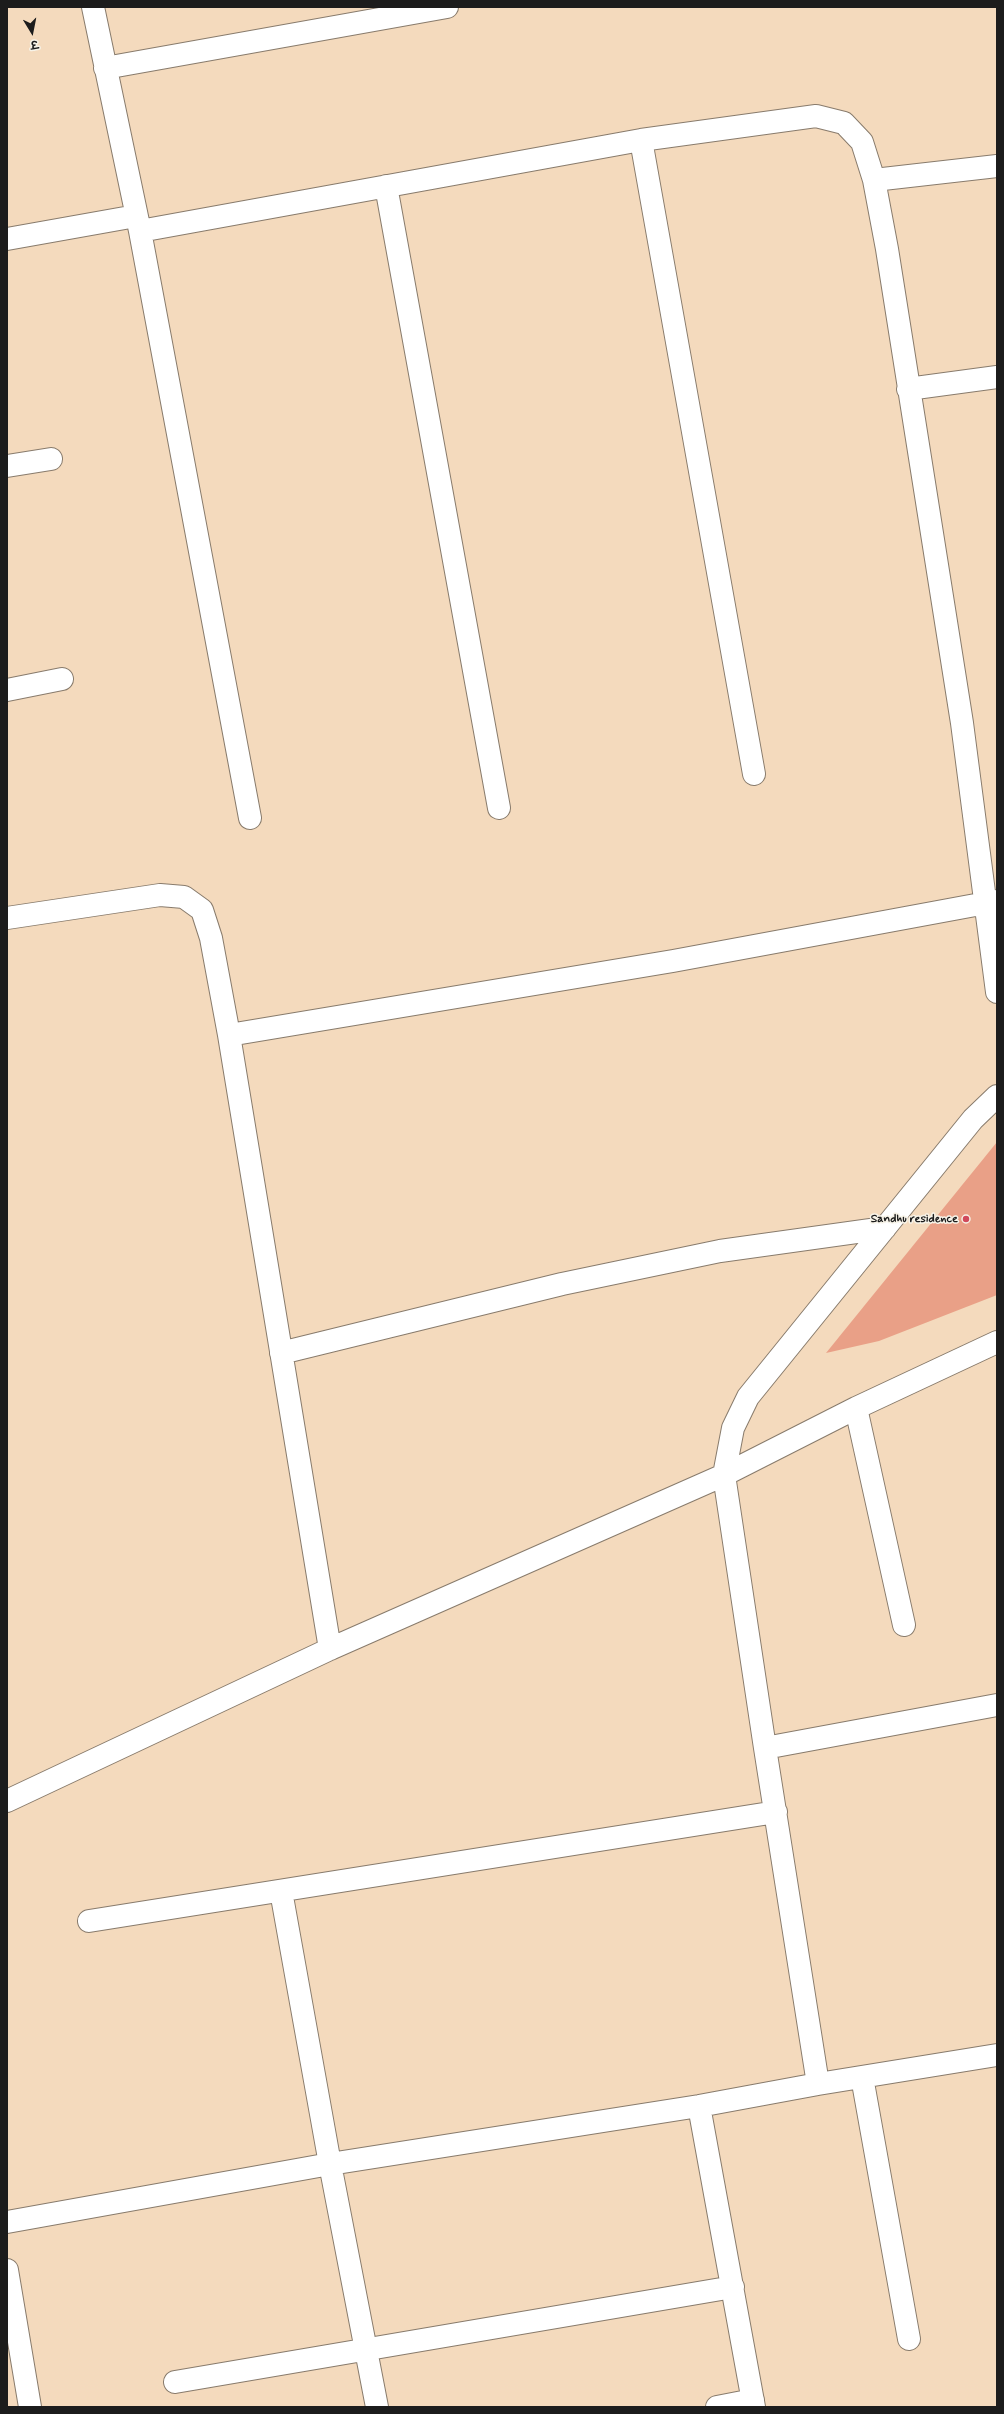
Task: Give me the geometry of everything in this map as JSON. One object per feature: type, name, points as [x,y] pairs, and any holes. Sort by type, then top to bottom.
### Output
[{"type":"street","points":[[93,7],[138,223],[250,818]]},
{"type":"street","points":[[105,68],[447,7]]},
{"type":"street","points":[[7,239],[138,223],[386,186],[641,140],[816,116],[844,123],[862,142],[874,180],[991,903],[997,992]]},
{"type":"street","points":[[641,140],[754,774]]},
{"type":"street","points":[[874,180],[997,166]]},
{"type":"street","points":[[386,186],[498,808]]},
{"type":"street","points":[[908,389],[997,377]]},
{"type":"street","points":[[7,466],[51,459]]},
{"type":"street","points":[[7,690],[62,679]]},
{"type":"street","points":[[7,918],[160,896],[184,897],[202,910],[211,938],[229,1035],[330,1649]]},
{"type":"street","points":[[229,1035],[603,973],[991,903]]},
{"type":"street","points":[[818,2084],[724,1476],[733,1428],[748,1397],[973,1119],[997,1096]]},
{"type":"street","points":[[281,1353],[562,1284],[720,1252],[885,1228]]},
{"type":"street","points":[[7,1801],[330,1649],[724,1476],[856,1408],[997,1342]]},
{"type":"street","points":[[856,1408],[904,1625]]},
{"type":"street","points":[[765,1748],[997,1704]]},
{"type":"street","points":[[89,1921],[776,1812]]},
{"type":"street","points":[[281,1891],[330,2164],[377,2407]]},
{"type":"street","points":[[7,2222],[330,2164],[699,2106],[818,2084],[997,2055]]},
{"type":"street","points":[[862,2077],[909,2339]]},
{"type":"street","points":[[699,2106],[754,2404],[717,2407]]},
{"type":"street","points":[[7,2270],[30,2407]]},
{"type":"street","points":[[175,2382],[733,2287]]},
{"type":"building","name":"Sandhu residence","points":[[997,1142],[997,1295],[879,1341],[826,1353]]},
{"type":"place","name":"Sandhu residence","points":[[966,1219]]}]
